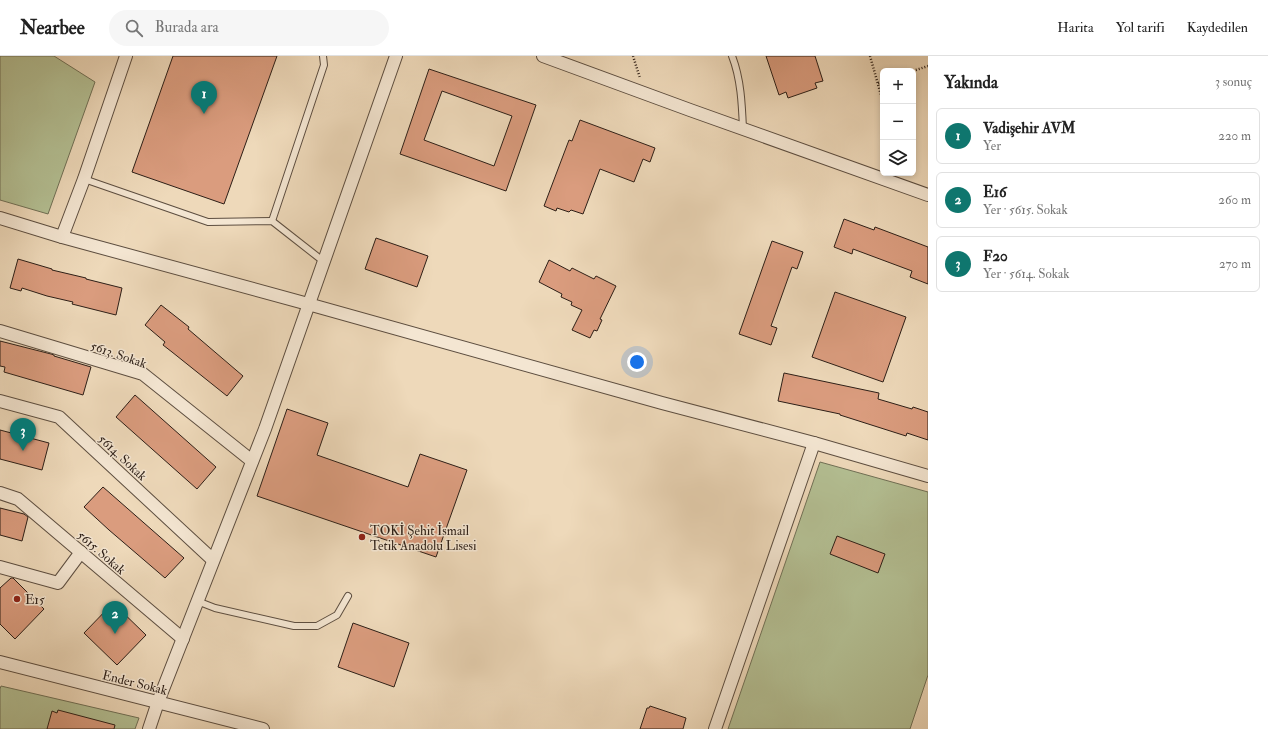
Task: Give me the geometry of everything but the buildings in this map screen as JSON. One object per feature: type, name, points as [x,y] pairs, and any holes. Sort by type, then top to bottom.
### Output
[{"type":"street","points":[[62,237],[84,179],[126,56]]},
{"type":"street","points":[[149,729],[182,639],[252,461],[396,56]]},
{"type":"street","points":[[543,56],[743,130],[928,195]]},
{"type":"street","points":[[0,218],[62,237],[662,403],[814,443],[928,476]]},
{"type":"street","name":"5613. Sokak","points":[[0,331],[143,374],[252,461]]},
{"type":"street","name":"5614. Sokak","points":[[0,401],[60,417],[213,560]]},
{"type":"street","points":[[715,729],[814,443]]},
{"type":"street","name":"5615. Sokak","points":[[0,494],[18,499],[182,639]]},
{"type":"street","points":[[0,568],[58,583],[81,552]]},
{"type":"street","name":"Ender Sokak","points":[[0,662],[263,729]]},
{"type":"lane","points":[[272,221],[324,64],[323,56]]},
{"type":"lane","points":[[732,56],[735,63],[742,98],[743,130]]},
{"type":"lane","points":[[84,179],[208,222],[272,221],[323,261]]},
{"type":"lane","points":[[197,601],[215,608],[294,626],[317,626],[337,616],[348,596]]},
{"type":"path","points":[[633,56],[645,94]]},
{"type":"path","points":[[870,56],[880,91]]},
{"type":"path","points":[[916,70],[928,66]]},
{"type":"green space","points":[[0,56],[54,56],[95,82],[48,214],[0,200]]},
{"type":"green space","points":[[820,462],[928,492],[928,675],[910,729],[728,729]]},
{"type":"green space","points":[[1,686],[139,718],[135,729],[0,729]]},
{"type":"place","name":"Vadişehir AVM","points":[[204,114]]},
{"type":"place","name":"F20","points":[[23,451]]},
{"type":"place","name":"TOKİ Şehit İsmail Tetik Anadolu Lisesi","points":[[362,537]]},
{"type":"place","name":"E15","points":[[17,599]]},
{"type":"place","name":"E16","points":[[115,634]]}]
